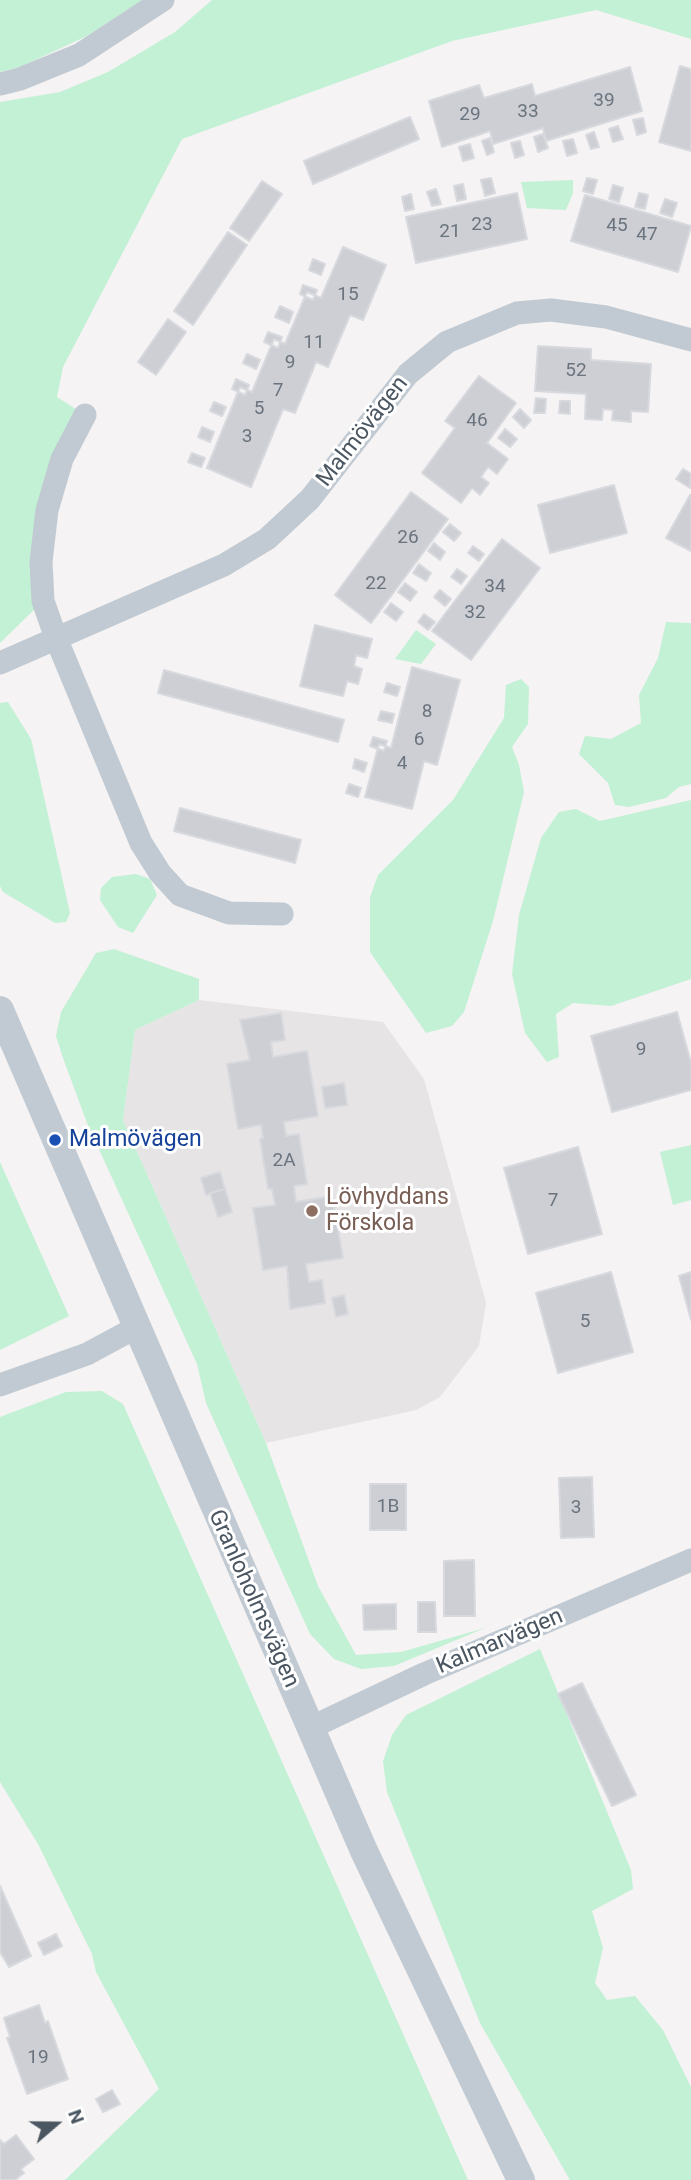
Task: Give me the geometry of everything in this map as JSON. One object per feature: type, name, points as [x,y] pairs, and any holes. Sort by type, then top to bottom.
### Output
[{"type":"street","points":[[0,84],[20,79],[79,55],[163,0]]},
{"type":"street","name":"Malmövägen","points":[[0,663],[224,565],[267,538],[310,499],[408,374],[447,342],[517,313],[551,310],[606,317],[691,340]]},
{"type":"street","points":[[85,415],[62,459],[47,510],[41,562],[43,601],[55,638],[141,843],[160,873],[180,895],[229,913],[282,914]]},
{"type":"street","name":"Granloholmsvägen","points":[[0,1010],[310,1728],[419,1970],[521,2180]]},
{"type":"street","points":[[0,1385],[87,1354],[137,1327]]},
{"type":"street","name":"Kalmarvägen","points":[[310,1728],[424,1674],[691,1560]]},
{"type":"shaded area","name":"Lövhyddans Förskola","points":[[199,1000],[383,1022],[424,1079],[486,1303],[479,1346],[440,1397],[416,1410],[266,1443],[123,1120],[135,1030]]},
{"type":"green space","points":[[0,0],[143,0],[87,36],[20,67],[0,72]]},
{"type":"green space","points":[[212,0],[691,0],[691,39],[596,10],[452,41],[182,139],[63,367],[57,397],[85,415],[54,486],[43,601],[0,643],[0,102],[60,92],[108,72],[175,32]]},
{"type":"green space","points":[[573,180],[573,193],[566,210],[527,208],[521,182]]},
{"type":"green space","points":[[666,622],[691,623],[691,784],[679,787],[666,798],[629,807],[615,805],[608,783],[579,754],[585,736],[611,739],[641,723],[639,695],[658,658]]},
{"type":"green space","points":[[416,630],[436,644],[421,664],[395,659]]},
{"type":"green space","points":[[521,679],[529,687],[528,724],[512,747],[519,765],[524,792],[493,921],[464,1012],[452,1026],[426,1033],[370,952],[370,897],[378,875],[453,800],[504,718],[506,685]]},
{"type":"green space","points":[[8,702],[31,739],[70,913],[66,922],[55,923],[3,892],[0,886],[0,703]]},
{"type":"green space","points":[[691,800],[691,979],[611,1006],[573,1003],[556,1014],[559,1057],[547,1062],[525,1033],[512,974],[519,915],[541,838],[559,812],[576,809],[600,821]]},
{"type":"green space","points":[[136,874],[150,879],[157,895],[133,933],[118,927],[100,900],[101,888],[112,877]]},
{"type":"green space","points":[[114,949],[199,979],[199,1000],[135,1030],[123,1120],[266,1443],[318,1586],[356,1655],[401,1652],[485,1628],[394,1666],[361,1669],[334,1659],[310,1634],[206,1403],[197,1364],[87,1123],[56,1036],[61,1012],[96,953]]},
{"type":"green space","points":[[691,1145],[691,1200],[673,1205],[660,1152]]},
{"type":"green space","points":[[0,1162],[69,1316],[0,1350]]},
{"type":"green space","points":[[102,1391],[123,1404],[468,2180],[65,2180],[159,2089],[96,1972],[92,1954],[38,1844],[0,1782],[0,1417],[66,1392]]},
{"type":"green space","points":[[540,1649],[631,1870],[633,1889],[592,1911],[603,1948],[595,1983],[607,2000],[635,1996],[663,2030],[691,2087],[691,2180],[570,2180],[480,2023],[387,1792],[383,1761],[392,1735],[406,1715]]},
{"type":"building","points":[[680,66],[691,69],[691,151],[659,142]]},
{"type":"building","points":[[630,67],[642,111],[546,141],[543,128],[493,144],[490,131],[442,147],[429,101],[479,85],[484,98],[532,84],[535,96]]},
{"type":"building","points":[[410,117],[419,139],[313,184],[304,161]]},
{"type":"building","points":[[643,118],[646,132],[637,135],[633,120]]},
{"type":"building","points":[[618,126],[623,139],[613,142],[609,129]]},
{"type":"building","points":[[594,132],[599,147],[591,149],[586,135]]},
{"type":"building","points":[[543,134],[548,148],[538,152],[534,137]]},
{"type":"building","points":[[490,138],[494,152],[487,155],[482,141]]},
{"type":"building","points":[[573,139],[577,153],[567,156],[563,141]]},
{"type":"building","points":[[520,141],[524,155],[515,158],[511,143]]},
{"type":"building","points":[[470,144],[474,158],[463,161],[459,147]]},
{"type":"building","points":[[491,178],[495,193],[485,196],[481,180]]},
{"type":"building","points":[[587,178],[597,180],[593,194],[583,191]]},
{"type":"building","points":[[262,181],[282,194],[249,241],[230,228]]},
{"type":"building","points":[[463,184],[466,199],[457,201],[454,186]]},
{"type":"building","points":[[613,185],[623,188],[619,202],[609,199]]},
{"type":"building","points":[[436,189],[441,204],[432,206],[427,192]]},
{"type":"building","points":[[517,193],[527,239],[416,263],[406,217]]},
{"type":"building","points":[[639,193],[648,195],[645,209],[635,207]]},
{"type":"building","points":[[411,194],[414,209],[405,211],[402,197]]},
{"type":"building","points":[[585,195],[691,226],[678,272],[571,241]]},
{"type":"building","points":[[665,199],[677,203],[672,217],[660,213]]},
{"type":"building","points":[[228,232],[247,245],[193,325],[174,311]]},
{"type":"building","points":[[343,247],[386,265],[363,320],[350,315],[328,367],[316,362],[295,413],[283,409],[251,487],[207,468],[240,387],[252,392],[274,339],[285,344],[307,292],[321,298]]},
{"type":"building","points":[[313,259],[325,264],[321,275],[309,270]]},
{"type":"building","points":[[303,285],[317,290],[313,300],[300,294]]},
{"type":"building","points":[[280,306],[293,312],[289,323],[275,317]]},
{"type":"building","points":[[168,319],[186,332],[156,375],[138,362]]},
{"type":"building","points":[[268,332],[282,337],[278,348],[264,342]]},
{"type":"building","points":[[538,346],[591,349],[591,360],[651,364],[648,412],[631,411],[631,422],[612,420],[613,410],[603,409],[602,420],[585,419],[586,394],[535,391]]},
{"type":"building","points":[[247,354],[260,360],[256,369],[243,363]]},
{"type":"building","points":[[479,376],[516,403],[487,443],[508,459],[497,474],[488,467],[481,477],[489,483],[480,495],[472,488],[461,503],[422,473],[455,428],[445,421]]},
{"type":"building","points":[[236,379],[249,385],[245,395],[232,389]]},
{"type":"building","points":[[536,398],[546,399],[545,413],[534,413]]},
{"type":"building","points":[[560,401],[570,401],[570,414],[559,413]]},
{"type":"building","points":[[214,402],[226,407],[222,416],[210,411]]},
{"type":"building","points":[[520,409],[531,420],[524,428],[513,417]]},
{"type":"building","points":[[202,427],[214,432],[210,442],[198,437]]},
{"type":"building","points":[[505,429],[517,439],[510,447],[498,438]]},
{"type":"building","points":[[192,453],[205,458],[201,467],[188,462]]},
{"type":"building","points":[[683,469],[691,474],[690,488],[676,479]]},
{"type":"building","points":[[614,485],[627,533],[550,553],[538,505]]},
{"type":"building","points":[[411,492],[448,519],[371,623],[335,595]]},
{"type":"building","points":[[691,496],[691,551],[666,538]]},
{"type":"building","points":[[450,524],[461,533],[454,541],[443,532]]},
{"type":"building","points":[[502,539],[540,568],[471,660],[432,631]]},
{"type":"building","points":[[434,543],[445,552],[440,560],[428,551]]},
{"type":"building","points":[[473,546],[484,554],[479,561],[468,553]]},
{"type":"building","points":[[419,564],[431,573],[426,581],[413,573]]},
{"type":"building","points":[[457,569],[467,576],[461,584],[451,577]]},
{"type":"building","points":[[405,583],[417,592],[410,601],[398,592]]},
{"type":"building","points":[[440,590],[451,599],[445,606],[434,597]]},
{"type":"building","points":[[391,603],[403,612],[396,621],[384,612]]},
{"type":"building","points":[[424,614],[435,622],[428,630],[418,622]]},
{"type":"building","points":[[315,625],[372,639],[367,658],[356,655],[354,666],[362,669],[358,684],[347,681],[343,696],[300,686]]},
{"type":"building","points":[[412,667],[460,680],[437,765],[424,761],[412,809],[365,797],[379,744],[391,748]]},
{"type":"building","points":[[164,670],[344,720],[338,742],[158,693]]},
{"type":"building","points":[[387,683],[400,687],[397,696],[384,692]]},
{"type":"building","points":[[381,711],[394,714],[392,723],[378,720]]},
{"type":"building","points":[[373,737],[387,741],[384,751],[370,746]]},
{"type":"building","points":[[355,759],[367,763],[364,772],[353,768]]},
{"type":"building","points":[[349,784],[361,788],[358,797],[346,793]]},
{"type":"building","points":[[180,808],[301,840],[295,863],[174,831]]},
{"type":"building","points":[[677,1012],[691,1063],[691,1090],[612,1112],[591,1036]]},
{"type":"building","points":[[281,1013],[285,1040],[271,1042],[273,1057],[307,1051],[318,1116],[284,1122],[286,1136],[299,1134],[307,1184],[294,1186],[296,1202],[332,1196],[343,1258],[306,1264],[309,1282],[322,1280],[325,1303],[290,1309],[287,1266],[263,1270],[253,1208],[275,1205],[272,1189],[268,1189],[260,1139],[263,1138],[261,1125],[238,1129],[227,1064],[250,1060],[240,1020]]},
{"type":"building","points":[[344,1083],[347,1105],[325,1108],[322,1087]]},
{"type":"building","points":[[578,1147],[602,1234],[528,1254],[504,1168]]},
{"type":"building","points":[[220,1172],[225,1189],[206,1195],[201,1178]]},
{"type":"building","points":[[225,1189],[232,1212],[218,1217],[210,1193]]},
{"type":"building","points":[[611,1272],[633,1352],[558,1373],[536,1293]]},
{"type":"building","points":[[691,1272],[691,1320],[679,1276]]},
{"type":"building","points":[[344,1295],[348,1314],[336,1317],[332,1298]]},
{"type":"building","points":[[592,1477],[594,1537],[561,1538],[559,1478]]},
{"type":"building","points":[[370,1484],[406,1484],[406,1530],[370,1530]]},
{"type":"building","points":[[474,1560],[475,1616],[444,1616],[444,1561]]},
{"type":"building","points":[[418,1602],[435,1602],[436,1632],[418,1632]]},
{"type":"building","points":[[396,1604],[396,1629],[364,1630],[363,1605]]},
{"type":"building","points":[[582,1683],[636,1795],[612,1806],[558,1694]]},
{"type":"building","points":[[0,1886],[31,1956],[9,1967],[0,1952]]},
{"type":"building","points":[[56,1934],[62,1946],[44,1955],[38,1943]]},
{"type":"building","points":[[39,2005],[45,2023],[48,2021],[68,2079],[27,2094],[7,2038],[10,2037],[4,2018]]},
{"type":"building","points":[[112,2090],[120,2104],[103,2112],[96,2099]]},
{"type":"building","points":[[16,2135],[34,2159],[21,2169],[24,2173],[15,2180],[0,2180],[0,2140],[4,2144]]},
{"type":"place","name":"Malmövägen","points":[[55,1140]]},
{"type":"place","name":"Lövhyddans Förskola","points":[[312,1211]]}]
